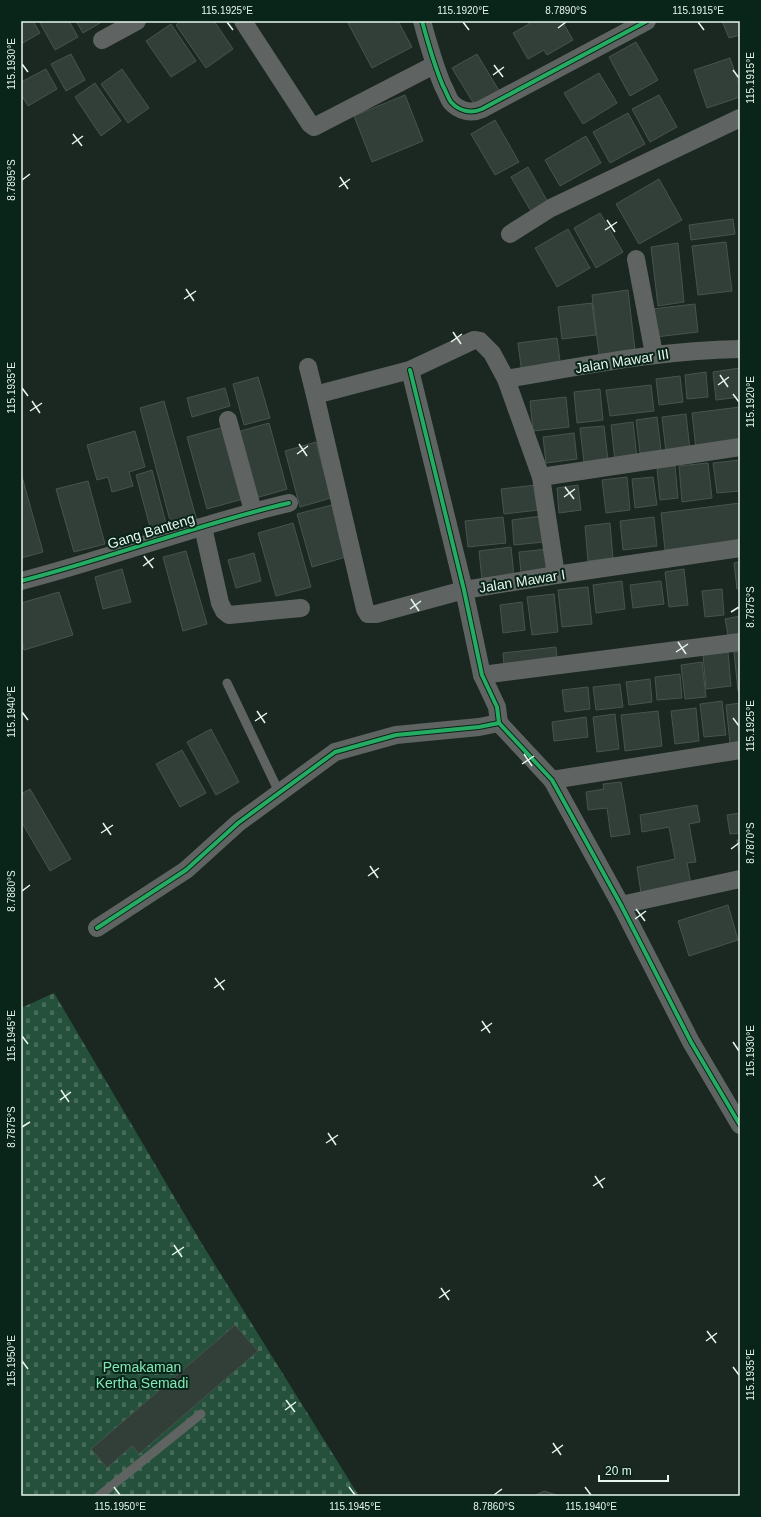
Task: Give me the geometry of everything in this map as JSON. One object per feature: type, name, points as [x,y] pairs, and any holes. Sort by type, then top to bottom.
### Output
[{"type":"street","points":[[102,40],[137,21]]},
{"type":"street","points":[[243,21],[310,124],[314,127],[434,65]]},
{"type":"street","points":[[422,21],[434,65],[450,101],[456,107],[467,112],[477,112],[647,21]]},
{"type":"street","points":[[510,234],[551,208],[740,118]]},
{"type":"street","points":[[636,259],[654,354]]},
{"type":"street","points":[[315,395],[410,370],[474,340],[480,341],[487,347],[506,379],[541,477],[556,575]]},
{"type":"street","name":"Jalan Mawar III","points":[[506,379],[654,354],[702,350],[740,349]]},
{"type":"street","name":"Jalan Mawar I","points":[[308,367],[365,609],[368,614],[376,614],[464,590],[740,548]]},
{"type":"street","points":[[410,370],[464,590],[482,675],[497,707],[500,723],[552,780],[621,905],[690,1042],[736,1107],[740,1125]]},
{"type":"street","points":[[228,420],[253,511]]},
{"type":"street","points":[[541,477],[740,447]]},
{"type":"street","name":"Gang Banteng","points":[[21,582],[253,511],[289,503]]},
{"type":"street","points":[[203,527],[220,603],[229,615],[301,608]]},
{"type":"street","points":[[482,675],[740,642]]},
{"type":"street","points":[[97,928],[186,870],[238,823],[335,752],[396,735],[479,727],[500,723]]},
{"type":"street","points":[[552,780],[740,750]]},
{"type":"street","points":[[621,905],[740,879]]},
{"type":"lane","points":[[227,683],[279,792]]},
{"type":"lane","points":[[99,1496],[201,1414]]},
{"type":"green space","name":"Pemakaman Kertha Semadi","points":[[54,993],[202,1244],[359,1496],[21,1496],[21,1008]]},
{"type":"building","points":[[21,21],[33,21],[40,33],[21,44]]},
{"type":"building","points":[[39,21],[69,21],[78,37],[55,50]]},
{"type":"building","points":[[76,21],[99,21],[100,23],[83,33]]},
{"type":"building","points":[[181,21],[214,21],[233,49],[206,68],[176,25]]},
{"type":"building","points":[[352,21],[398,21],[412,47],[372,68],[348,23]]},
{"type":"building","points":[[528,21],[562,21],[573,40],[547,55],[544,50],[528,59],[513,33],[529,24]]},
{"type":"building","points":[[722,21],[740,21],[740,35],[729,38]]},
{"type":"building","points":[[171,24],[196,61],[171,77],[146,41]]},
{"type":"building","points":[[636,42],[658,80],[630,96],[609,57]]},
{"type":"building","points":[[71,54],[85,80],[66,91],[51,64]]},
{"type":"building","points":[[477,54],[501,94],[477,109],[452,68]]},
{"type":"building","points":[[730,58],[740,87],[740,97],[707,108],[694,70]]},
{"type":"building","points":[[46,69],[57,89],[28,106],[21,94],[21,82]]},
{"type":"building","points":[[122,69],[149,108],[128,123],[101,84]]},
{"type":"building","points":[[599,73],[617,103],[583,124],[564,93]]},
{"type":"building","points":[[95,83],[121,121],[101,136],[75,97]]},
{"type":"building","points":[[405,95],[423,141],[372,162],[354,116]]},
{"type":"building","points":[[659,95],[677,127],[650,142],[632,109]]},
{"type":"building","points":[[628,113],[645,144],[610,163],[593,132]]},
{"type":"building","points":[[495,120],[519,162],[495,175],[471,134]]},
{"type":"building","points":[[586,136],[601,163],[560,186],[545,160]]},
{"type":"building","points":[[528,167],[549,204],[532,213],[511,177]]},
{"type":"building","points":[[659,179],[682,220],[639,244],[616,204]]},
{"type":"building","points":[[600,213],[623,252],[596,268],[574,228]]},
{"type":"building","points":[[733,219],[735,234],[691,240],[689,225]]},
{"type":"building","points":[[568,229],[590,268],[557,287],[535,248]]},
{"type":"building","points":[[726,242],[732,291],[698,295],[692,246]]},
{"type":"building","points":[[678,243],[684,302],[658,306],[651,247]]},
{"type":"building","points":[[628,290],[635,350],[599,355],[592,295]]},
{"type":"building","points":[[592,303],[596,335],[562,339],[558,307]]},
{"type":"building","points":[[695,304],[698,332],[656,337],[652,309]]},
{"type":"building","points":[[557,338],[561,369],[522,374],[518,343]]},
{"type":"building","points":[[740,368],[740,397],[716,400],[713,372]]},
{"type":"building","points":[[706,372],[708,397],[687,399],[685,375]]},
{"type":"building","points":[[680,376],[683,402],[659,405],[656,379]]},
{"type":"building","points":[[258,377],[270,418],[244,425],[233,384]]},
{"type":"building","points":[[651,385],[654,411],[610,416],[606,390]]},
{"type":"building","points":[[225,388],[230,406],[192,417],[187,398]]},
{"type":"building","points":[[600,389],[603,420],[577,423],[574,392]]},
{"type":"building","points":[[566,397],[569,427],[533,431],[530,401]]},
{"type":"building","points":[[164,401],[197,521],[172,528],[140,408]]},
{"type":"building","points":[[740,407],[740,443],[696,449],[692,413]]},
{"type":"building","points":[[686,414],[690,450],[666,452],[662,417]]},
{"type":"building","points":[[657,417],[661,450],[640,453],[636,420]]},
{"type":"building","points":[[633,422],[637,458],[615,461],[611,425]]},
{"type":"building","points":[[269,423],[287,489],[256,498],[237,432]]},
{"type":"building","points":[[604,426],[608,460],[584,463],[580,428]]},
{"type":"building","points":[[224,427],[243,499],[207,509],[187,437]]},
{"type":"building","points":[[135,431],[145,467],[129,472],[133,486],[112,492],[108,477],[97,480],[87,445]]},
{"type":"building","points":[[574,433],[577,459],[546,463],[543,437]]},
{"type":"building","points":[[316,442],[331,498],[300,507],[285,451]]},
{"type":"building","points":[[740,460],[740,491],[717,493],[713,463]]},
{"type":"building","points":[[708,463],[712,498],[682,502],[679,466]]},
{"type":"building","points":[[675,466],[678,498],[660,500],[657,468]]},
{"type":"building","points":[[152,470],[167,527],[151,531],[136,475]]},
{"type":"building","points":[[21,473],[43,552],[21,558]]},
{"type":"building","points":[[627,477],[630,510],[606,513],[602,480]]},
{"type":"building","points":[[653,477],[657,505],[635,508],[632,479]]},
{"type":"building","points":[[88,481],[105,544],[74,552],[56,489]]},
{"type":"building","points":[[536,485],[539,510],[504,514],[501,489]]},
{"type":"building","points":[[578,485],[581,510],[559,513],[557,488]]},
{"type":"building","points":[[740,503],[740,541],[665,550],[661,513]]},
{"type":"building","points":[[332,505],[346,557],[312,567],[297,514]]},
{"type":"building","points":[[541,516],[544,542],[514,545],[512,520]]},
{"type":"building","points":[[503,517],[506,543],[468,547],[465,521]]},
{"type":"building","points":[[654,517],[657,546],[623,550],[620,521]]},
{"type":"building","points":[[293,523],[311,587],[276,596],[258,533]]},
{"type":"building","points":[[610,523],[613,558],[588,561],[585,526]]},
{"type":"building","points":[[511,547],[514,576],[482,580],[479,551]]},
{"type":"building","points":[[548,549],[551,570],[521,573],[519,552]]},
{"type":"building","points":[[186,551],[207,624],[183,631],[163,557]]},
{"type":"building","points":[[254,553],[261,581],[236,588],[228,560]]},
{"type":"building","points":[[740,562],[740,589],[737,589],[734,563]]},
{"type":"building","points":[[122,569],[131,602],[103,609],[95,577]]},
{"type":"building","points":[[684,569],[688,605],[669,607],[665,572]]},
{"type":"building","points":[[622,581],[625,609],[596,613],[593,585]]},
{"type":"building","points":[[661,581],[664,604],[633,608],[630,585]]},
{"type":"building","points":[[588,587],[592,624],[562,627],[558,590]]},
{"type":"building","points":[[722,589],[724,615],[705,617],[702,591]]},
{"type":"building","points":[[59,592],[73,635],[24,650],[21,639],[21,603]]},
{"type":"building","points":[[554,594],[558,632],[532,635],[527,597]]},
{"type":"building","points":[[522,602],[525,630],[503,633],[500,605]]},
{"type":"building","points":[[740,616],[740,638],[729,640],[725,619]]},
{"type":"building","points":[[556,647],[557,659],[504,666],[503,653]]},
{"type":"building","points":[[728,652],[731,686],[706,689],[703,655]]},
{"type":"building","points":[[734,652],[740,652],[740,690],[738,691]]},
{"type":"building","points":[[702,662],[706,697],[685,699],[681,665]]},
{"type":"building","points":[[680,674],[682,698],[657,700],[655,677]]},
{"type":"building","points":[[650,679],[652,702],[629,705],[626,682]]},
{"type":"building","points":[[620,684],[623,707],[596,710],[593,687]]},
{"type":"building","points":[[588,687],[590,709],[565,712],[562,690]]},
{"type":"building","points":[[722,701],[726,735],[704,737],[700,704]]},
{"type":"building","points":[[740,703],[740,742],[730,743],[726,705]]},
{"type":"building","points":[[696,708],[699,741],[675,744],[671,711]]},
{"type":"building","points":[[658,711],[662,746],[625,751],[621,715]]},
{"type":"building","points":[[615,714],[619,749],[597,752],[593,717]]},
{"type":"building","points":[[586,717],[588,737],[554,741],[552,722]]},
{"type":"building","points":[[211,729],[239,782],[216,795],[187,742]]},
{"type":"building","points":[[182,750],[206,793],[180,807],[156,764]]},
{"type":"building","points":[[621,782],[630,834],[611,837],[607,808],[588,810],[586,792],[604,789],[603,784]]},
{"type":"building","points":[[30,789],[71,859],[50,871],[21,821],[21,794]]},
{"type":"building","points":[[697,805],[700,822],[689,824],[696,862],[687,863],[691,884],[641,893],[637,867],[675,859],[669,827],[642,832],[640,815]]},
{"type":"building","points":[[740,813],[740,833],[730,834],[727,815]]},
{"type":"building","points":[[737,840],[740,840],[740,860]]},
{"type":"building","points":[[728,905],[738,940],[689,956],[678,921]]},
{"type":"building","points":[[235,1325],[258,1351],[139,1454],[132,1446],[107,1468],[91,1449]]},
{"type":"building","points":[[544,1491],[560,1496],[534,1496]]},
{"type":"cycle path","points":[[422,21],[437,70],[449,99],[454,105],[465,111],[478,111],[647,21]]},
{"type":"cycle path","points":[[410,370],[464,590],[482,675],[497,707],[499,723],[552,780],[621,905],[691,1042],[740,1125]]},
{"type":"cycle path","points":[[21,581],[255,511],[289,503]]},
{"type":"cycle path","points":[[97,928],[186,870],[238,823],[335,752],[396,735],[479,727],[499,723]]}]
